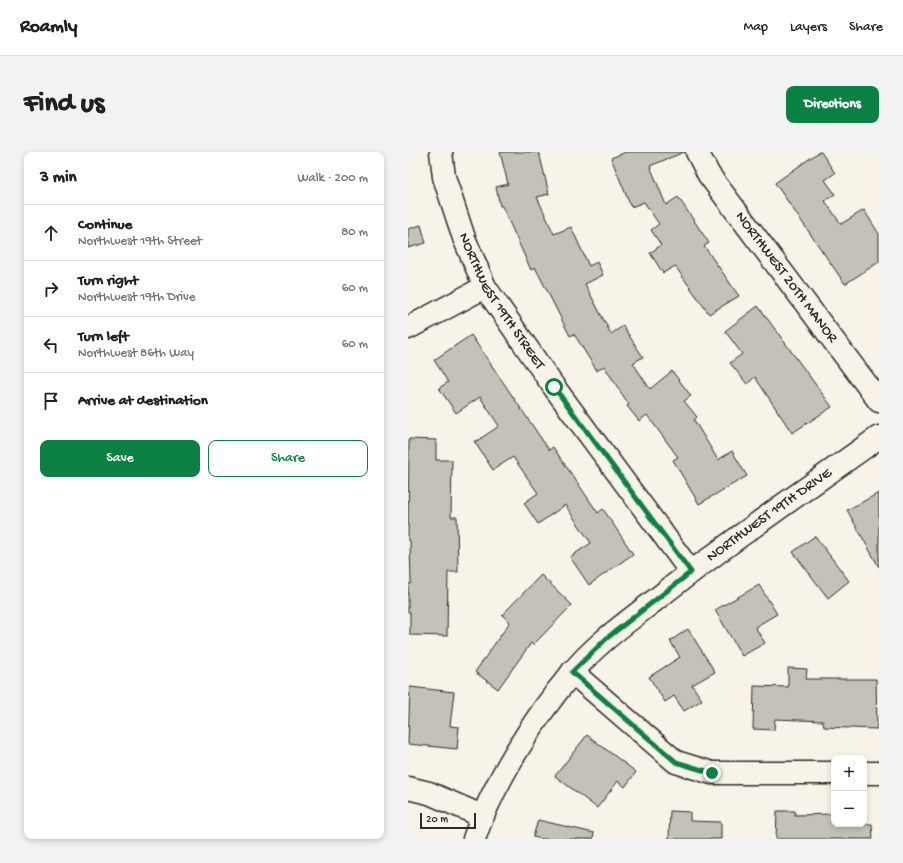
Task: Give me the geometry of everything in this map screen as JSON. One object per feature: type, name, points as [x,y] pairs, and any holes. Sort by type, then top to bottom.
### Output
[{"type":"street","name":"NORTHWEST 19TH STREET","points":[[441,152],[444,177],[464,238],[485,287],[554,387],[691,572]]},
{"type":"street","name":"NORTHWEST 20TH MANOR","points":[[697,152],[709,176],[879,401]]},
{"type":"street","points":[[408,328],[485,287]]},
{"type":"street","name":"NORTHWEST 19TH DRIVE","points":[[474,839],[482,816],[506,771],[538,719],[572,672],[607,638],[691,572],[879,437]]},
{"type":"street","points":[[572,672],[676,762],[712,773],[831,773]]},
{"type":"street","points":[[867,773],[879,772]]},
{"type":"street","points":[[408,788],[429,793],[482,816]]},
{"type":"building","points":[[500,152],[539,152],[549,194],[537,197],[554,234],[571,227],[589,266],[597,262],[603,275],[585,284],[611,334],[623,326],[643,357],[633,363],[650,389],[672,371],[691,396],[684,401],[697,417],[694,420],[718,460],[732,451],[747,476],[699,504],[673,460],[678,457],[647,415],[639,421],[627,406],[629,405],[604,366],[597,371],[574,334],[570,336],[535,267],[531,270],[502,206],[500,206],[496,187],[508,184]]},
{"type":"building","points":[[626,152],[684,152],[650,166],[666,205],[678,197],[709,243],[704,246],[739,296],[709,314],[675,266],[663,273],[650,253],[661,245],[651,230],[659,224],[644,202],[631,207],[611,158]]},
{"type":"building","points":[[821,152],[835,173],[825,180],[835,194],[825,201],[841,224],[864,210],[879,234],[879,262],[845,284],[775,183]]},
{"type":"building","points":[[421,225],[426,243],[408,248],[408,229]]},
{"type":"building","points":[[758,306],[832,407],[792,433],[755,377],[747,384],[730,363],[742,354],[725,331]]},
{"type":"building","points":[[471,335],[549,450],[553,447],[598,513],[603,509],[633,554],[589,585],[570,557],[591,543],[565,505],[538,524],[524,503],[538,493],[513,457],[493,470],[474,441],[477,441],[499,426],[480,397],[456,413],[439,388],[448,382],[434,360]]},
{"type":"building","points":[[409,439],[436,440],[436,460],[452,460],[451,517],[457,517],[458,572],[448,572],[447,636],[410,635],[410,612],[408,612],[408,584],[411,584],[410,541],[408,541]]},
{"type":"building","points":[[879,493],[879,567],[847,510]]},
{"type":"building","points":[[815,536],[849,581],[828,598],[793,552]]},
{"type":"building","points":[[541,575],[572,605],[533,645],[531,643],[498,689],[475,672],[510,622],[502,615]]},
{"type":"building","points":[[759,585],[777,614],[755,627],[765,643],[742,656],[715,610]]},
{"type":"building","points":[[688,629],[715,672],[692,685],[702,700],[684,711],[674,696],[665,702],[649,677],[680,657],[670,641]]},
{"type":"building","points":[[788,668],[807,669],[806,679],[876,679],[877,729],[824,727],[823,721],[775,719],[774,730],[753,729],[754,686],[788,687]]},
{"type":"building","points":[[410,687],[454,692],[450,726],[459,727],[457,749],[408,744]]},
{"type":"building","points":[[587,735],[636,772],[625,787],[618,781],[597,808],[555,776]]},
{"type":"building","points":[[670,811],[690,812],[690,821],[721,822],[721,839],[669,839]]},
{"type":"building","points":[[777,811],[795,811],[795,815],[831,814],[831,827],[867,827],[867,824],[872,824],[873,839],[776,839]]},
{"type":"building","points":[[538,820],[594,833],[593,839],[542,839],[533,837]]},
{"type":"route","points":[[554,387],[691,572],[607,638],[572,672],[676,762],[712,773]]}]
